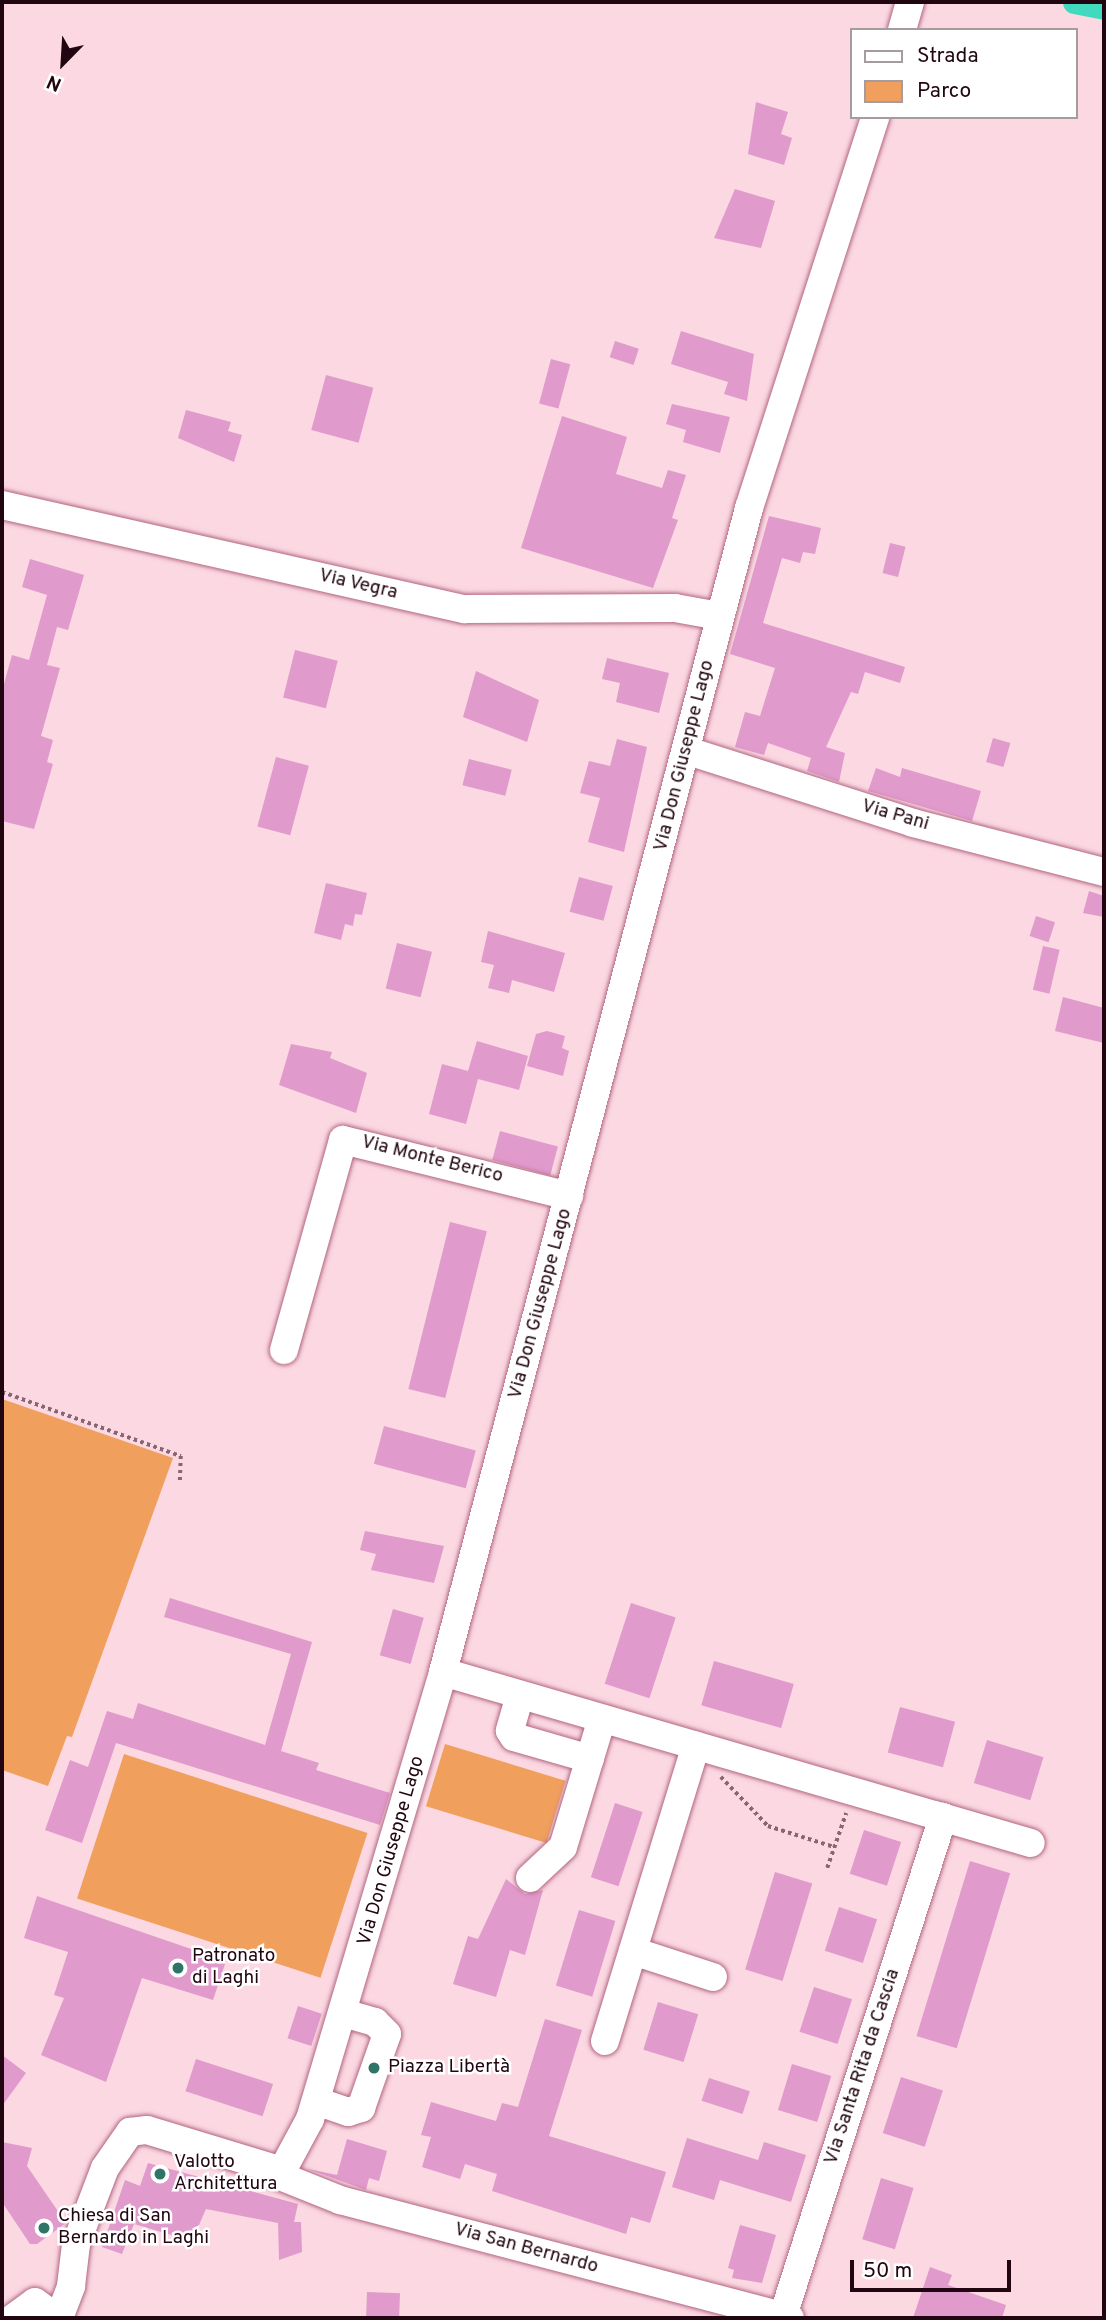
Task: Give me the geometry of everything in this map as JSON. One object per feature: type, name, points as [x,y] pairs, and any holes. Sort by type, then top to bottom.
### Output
[{"type":"street","points":[[903,28],[910,2]]},
{"type":"street","name":"Via Don Giuseppe Lago","points":[[265,2170],[282,2171],[316,2101],[344,2013],[443,1672],[688,751],[719,616],[874,119]]},
{"type":"street","name":"Via Vegra","points":[[2,505],[464,609],[675,607],[719,616]]},
{"type":"street","name":"Via Pani","points":[[688,751],[913,823],[1104,872]]},
{"type":"street","name":"Via Monte Berico","points":[[284,1350],[343,1140],[569,1196]]},
{"type":"street","points":[[443,1672],[1031,1843]]},
{"type":"street","points":[[520,1695],[510,1731],[514,1737],[590,1759]]},
{"type":"street","points":[[530,1878],[563,1847],[602,1719]]},
{"type":"street","points":[[605,2041],[696,1746]]},
{"type":"street","name":"Via Santa Rita da Cascia","points":[[787,2317],[943,1817]]},
{"type":"street","points":[[633,1951],[713,1977]]},
{"type":"street","points":[[316,2101],[348,2112],[361,2108],[387,2034],[375,2022],[344,2013]]},
{"type":"street","points":[[25,2313],[71,2286],[76,2244],[100,2180],[117,2143],[130,2132],[147,2130],[265,2170]]},
{"type":"street","name":"Via San Bernardo","points":[[265,2170],[340,2200],[787,2317]]},
{"type":"path","points":[[2,1392],[181,1456],[180,1483]]},
{"type":"path","points":[[716,1769],[733,1796],[768,1826],[834,1847]]},
{"type":"path","points":[[827,1868],[843,1821]]},
{"type":"green space","points":[[2,1399],[173,1458],[72,1737],[67,1736],[48,1786],[2,1770]]},
{"type":"green space","points":[[445,1744],[565,1781],[546,1843],[426,1806]]},
{"type":"green space","points":[[124,1754],[367,1833],[320,1978],[77,1899]]},
{"type":"building","points":[[756,102],[788,112],[781,134],[792,138],[784,165],[748,154]]},
{"type":"building","points":[[735,189],[775,201],[761,248],[714,238]]},
{"type":"building","points":[[681,331],[754,354],[747,401],[724,394],[728,382],[671,364]]},
{"type":"building","points":[[615,341],[639,349],[634,365],[610,357]]},
{"type":"building","points":[[551,359],[570,364],[558,409],[539,403]]},
{"type":"building","points":[[326,375],[373,388],[359,443],[311,430]]},
{"type":"building","points":[[672,404],[730,417],[720,453],[683,442],[686,430],[666,424]]},
{"type":"building","points":[[186,410],[231,422],[228,431],[242,435],[234,462],[178,438]]},
{"type":"building","points":[[562,416],[627,437],[616,474],[662,488],[668,470],[686,475],[672,518],[678,520],[653,588],[521,548]]},
{"type":"building","points":[[769,516],[821,528],[815,554],[803,552],[800,563],[782,558],[763,623],[905,667],[900,683],[865,672],[858,694],[851,692],[826,747],[845,753],[839,782],[807,771],[811,758],[768,743],[764,755],[735,747],[745,712],[760,716],[775,668],[730,654]]},
{"type":"building","points":[[890,543],[906,547],[898,577],[883,573]]},
{"type":"building","points":[[30,559],[84,575],[68,630],[57,627],[47,665],[60,668],[41,736],[53,740],[47,762],[53,764],[34,829],[2,821],[2,691],[12,655],[29,660],[47,595],[22,587]]},
{"type":"building","points":[[295,650],[338,661],[326,708],[283,698]]},
{"type":"building","points":[[607,658],[669,673],[659,713],[616,702],[620,683],[602,679]]},
{"type":"building","points":[[476,671],[539,700],[527,742],[463,717]]},
{"type":"building","points":[[993,738],[1010,743],[1003,767],[986,762]]},
{"type":"building","points":[[617,739],[647,747],[624,852],[588,842],[600,798],[580,793],[589,761],[610,766]]},
{"type":"building","points":[[276,757],[309,766],[290,835],[257,827]]},
{"type":"building","points":[[469,759],[512,770],[505,796],[462,785]]},
{"type":"building","points":[[876,768],[900,777],[902,768],[981,791],[972,821],[868,791]]},
{"type":"building","points":[[579,877],[613,886],[603,921],[570,912]]},
{"type":"building","points":[[326,883],[367,893],[362,915],[355,914],[353,926],[345,924],[341,940],[314,933]]},
{"type":"building","points":[[1089,891],[1104,896],[1104,917],[1083,913]]},
{"type":"building","points":[[1036,916],[1055,922],[1049,942],[1030,936]]},
{"type":"building","points":[[488,931],[565,953],[554,992],[512,980],[509,993],[488,988],[494,965],[481,962]]},
{"type":"building","points":[[397,943],[432,952],[421,997],[386,989]]},
{"type":"building","points":[[1043,946],[1060,950],[1049,994],[1033,990]]},
{"type":"building","points":[[1063,997],[1104,1008],[1104,1043],[1055,1031]]},
{"type":"building","points":[[547,1031],[565,1036],[562,1048],[569,1051],[563,1076],[527,1066],[536,1034]]},
{"type":"building","points":[[477,1041],[528,1056],[519,1090],[478,1079],[466,1124],[429,1114],[442,1064],[468,1071]]},
{"type":"building","points":[[291,1044],[332,1052],[330,1058],[367,1073],[356,1113],[279,1085]]},
{"type":"building","points":[[500,1131],[558,1147],[550,1176],[492,1160]]},
{"type":"building","points":[[450,1222],[487,1231],[445,1398],[408,1389]]},
{"type":"building","points":[[384,1426],[476,1451],[466,1488],[374,1464]]},
{"type":"building","points":[[365,1531],[444,1546],[434,1583],[371,1570],[376,1554],[360,1550]]},
{"type":"building","points":[[170,1598],[312,1642],[281,1751],[319,1763],[316,1770],[390,1793],[380,1825],[116,1743],[82,1843],[45,1830],[70,1760],[88,1767],[107,1711],[133,1719],[138,1703],[265,1745],[291,1654],[164,1617]]},
{"type":"building","points":[[631,1603],[676,1618],[649,1698],[605,1684]]},
{"type":"building","points":[[393,1609],[424,1618],[411,1664],[380,1655]]},
{"type":"building","points":[[714,1661],[794,1684],[781,1728],[701,1705]]},
{"type":"building","points":[[900,1707],[955,1722],[943,1767],[888,1752]]},
{"type":"building","points":[[987,1740],[1043,1757],[1030,1800],[974,1783]]},
{"type":"building","points":[[615,1803],[643,1812],[618,1886],[591,1877]]},
{"type":"building","points":[[864,1830],[901,1842],[887,1886],[850,1874]]},
{"type":"building","points":[[970,1861],[1010,1873],[957,2048],[916,2036]]},
{"type":"building","points":[[775,1872],[812,1883],[782,1981],[745,1970]]},
{"type":"building","points":[[506,1879],[525,1894],[543,1890],[525,1955],[510,1950],[496,1997],[453,1984],[468,1936],[478,1939]]},
{"type":"building","points":[[37,1896],[226,1961],[213,2000],[142,1978],[106,2082],[41,2055],[64,1998],[54,1995],[68,1952],[24,1938]]},
{"type":"building","points":[[839,1907],[877,1919],[863,1963],[825,1951]]},
{"type":"building","points":[[579,1910],[615,1921],[592,1997],[556,1986]]},
{"type":"building","points":[[814,1987],[852,1999],[838,2044],[799,2032]]},
{"type":"building","points":[[658,2002],[698,2014],[684,2062],[643,2050]]},
{"type":"building","points":[[298,2006],[322,2014],[311,2046],[287,2038]]},
{"type":"building","points":[[545,2019],[582,2030],[549,2136],[666,2172],[650,2223],[631,2217],[626,2234],[492,2191],[497,2174],[465,2164],[460,2179],[422,2167],[431,2137],[421,2135],[431,2102],[496,2121],[502,2103],[518,2107]]},
{"type":"building","points":[[2,2055],[26,2073],[2,2106]]},
{"type":"building","points":[[196,2059],[273,2084],[263,2116],[185,2091]]},
{"type":"building","points":[[792,2064],[831,2076],[817,2122],[778,2110]]},
{"type":"building","points":[[901,2077],[943,2091],[925,2147],[883,2133]]},
{"type":"building","points":[[709,2078],[750,2091],[742,2114],[702,2101]]},
{"type":"building","points":[[687,2138],[758,2160],[764,2142],[806,2155],[791,2202],[720,2180],[714,2200],[672,2187]]},
{"type":"building","points":[[347,2139],[387,2151],[379,2181],[369,2178],[366,2190],[308,2169],[337,2175]]},
{"type":"building","points":[[2,2142],[32,2148],[27,2166],[66,2223],[37,2244],[30,2244],[2,2202]]},
{"type":"building","points":[[148,2163],[298,2204],[294,2222],[301,2222],[302,2252],[279,2260],[278,2223],[206,2209],[192,2241],[134,2224],[122,2254],[102,2247],[125,2180],[140,2186]]},
{"type":"building","points":[[881,2178],[914,2188],[895,2249],[862,2239]]},
{"type":"building","points":[[740,2225],[776,2235],[762,2283],[732,2278],[734,2270],[728,2268]]},
{"type":"building","points":[[930,2267],[952,2275],[948,2285],[1006,2305],[1002,2318],[913,2318]]},
{"type":"building","points":[[367,2292],[400,2293],[399,2318],[366,2318]]},
{"type":"waterway","points":[[1074,2],[1104,8]]},
{"type":"place","name":"Patronato di Laghi","points":[[178,1968]]},
{"type":"place","name":"Piazza Libertà","points":[[374,2068]]},
{"type":"place","name":"Valotto Architettura","points":[[160,2174]]},
{"type":"place","name":"Chiesa di San Bernardo in Laghi","points":[[44,2228]]}]
